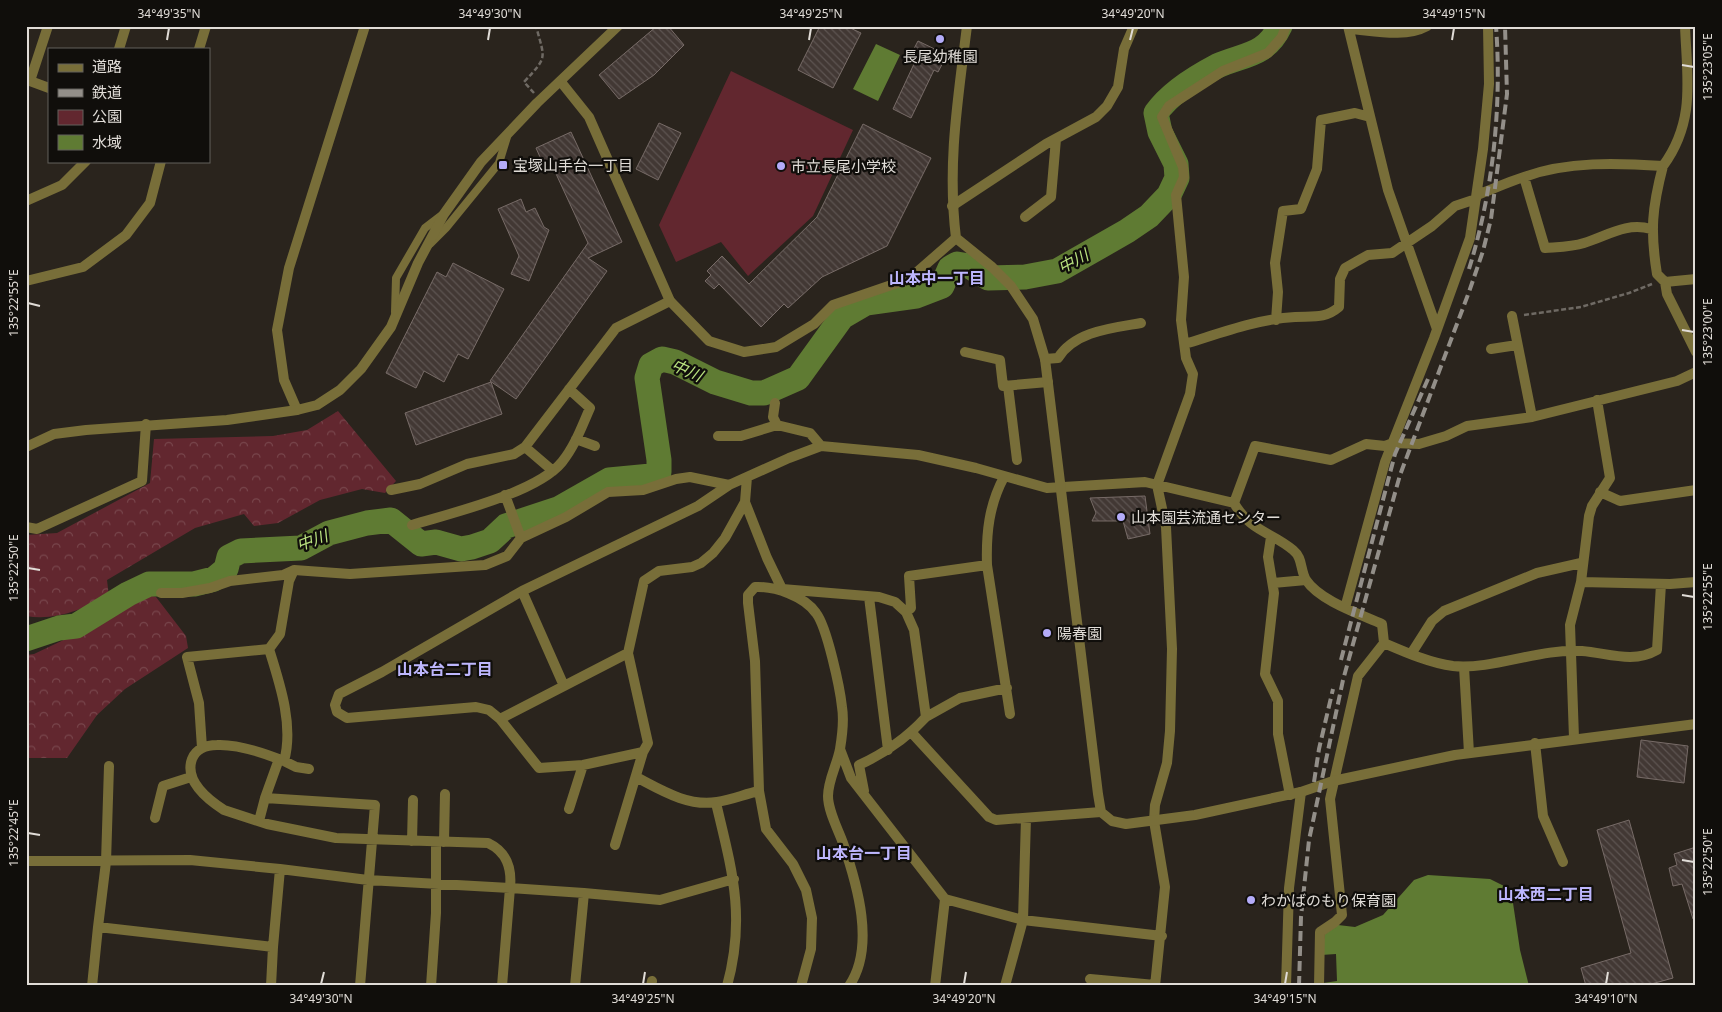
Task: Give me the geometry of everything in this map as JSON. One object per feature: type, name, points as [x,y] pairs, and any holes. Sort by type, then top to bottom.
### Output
[{"type":"street","points":[[48,26],[30,81],[48,88]]},
{"type":"street","points":[[119,48],[126,26]]},
{"type":"street","points":[[198,48],[206,26]]},
{"type":"street","points":[[297,410],[284,380],[277,330],[289,268],[365,26]]},
{"type":"street","points":[[26,447],[54,434],[146,424],[227,420],[297,410],[318,404],[340,390],[361,369],[391,327],[426,248],[444,214],[481,162],[508,132],[618,26]]},
{"type":"street","points":[[967,26],[952,164],[952,206],[956,238],[992,267],[1010,286],[1033,319],[1045,359],[1101,812],[1112,821],[1126,824],[1195,816],[1301,792],[1333,781],[1469,753],[1574,738],[1696,724]]},
{"type":"street","points":[[952,206],[1056,139],[1096,118],[1107,106],[1118,87],[1124,49],[1134,26]]},
{"type":"street","points":[[1090,979],[1155,986],[1162,936],[1165,887],[1154,821],[1155,805],[1168,755],[1172,649],[1166,527],[1157,485],[1192,384],[1192,374],[1186,358],[1186,344],[1181,320],[1184,277],[1176,195],[1184,176],[1183,167],[1162,118],[1169,106],[1223,71],[1268,53],[1282,37],[1286,26]]},
{"type":"street","points":[[1427,26],[1419,31],[1402,33],[1349,28],[1388,190],[1437,329]]},
{"type":"street","points":[[1345,608],[1393,443],[1470,238],[1477,197],[1489,84],[1488,26]]},
{"type":"street","points":[[1685,26],[1689,89],[1686,113],[1676,149],[1663,166],[1654,201],[1651,229],[1656,274],[1666,282],[1696,279]]},
{"type":"street","points":[[561,82],[589,117],[670,301],[709,341],[744,352],[776,347],[814,324],[833,305],[909,280],[956,238]]},
{"type":"street","points":[[1276,320],[1278,292],[1275,263],[1283,211],[1301,209],[1317,168],[1321,120],[1354,113],[1370,117]]},
{"type":"street","points":[[1025,217],[1051,197],[1056,139]]},
{"type":"street","points":[[26,201],[62,185],[85,162]]},
{"type":"street","points":[[26,282],[83,267],[126,235],[150,203],[161,162]]},
{"type":"street","points":[[1186,344],[1232,329],[1276,320],[1330,315],[1339,307],[1340,278],[1344,268],[1368,255],[1392,253],[1432,226],[1455,206],[1524,176],[1585,166],[1626,164],[1663,166]]},
{"type":"street","points":[[1524,176],[1545,248],[1584,243],[1607,233],[1633,226],[1651,229]]},
{"type":"street","points":[[1666,282],[1667,294],[1696,352]]},
{"type":"street","points":[[392,490],[420,484],[467,464],[514,454],[525,447],[616,328],[670,301]]},
{"type":"street","points":[[1512,316],[1532,418]]},
{"type":"street","points":[[1045,359],[1058,358],[1064,348],[1074,340],[1099,331],[1141,322]]},
{"type":"street","points":[[1491,349],[1518,345]]},
{"type":"street","points":[[965,352],[1000,360],[1003,386],[1048,382]]},
{"type":"street","points":[[1319,986],[1320,932],[1342,915],[1330,799],[1333,781],[1358,676],[1384,642],[1382,624],[1345,608],[1322,594],[1306,580],[1299,555],[1257,530],[1241,516],[1234,503],[1255,446],[1331,460],[1366,444],[1385,446],[1393,443],[1419,444],[1446,436],[1468,426],[1532,418],[1678,380],[1696,372]]},
{"type":"street","points":[[1008,386],[1017,460]]},
{"type":"street","points":[[412,525],[505,495],[553,471],[562,462],[576,439],[590,408],[569,389]]},
{"type":"street","points":[[1574,738],[1570,625],[1581,582],[1588,516],[1600,492],[1610,478],[1597,400]]},
{"type":"street","points":[[775,403],[773,417],[777,424]]},
{"type":"street","points":[[26,527],[37,529],[142,481],[146,424]]},
{"type":"street","points":[[718,436],[741,436],[777,424],[810,433],[822,446]]},
{"type":"street","points":[[576,439],[595,446]]},
{"type":"street","points":[[644,752],[583,765],[539,768],[500,719],[489,710],[476,706],[347,718],[337,712],[335,705],[339,694],[382,672],[522,591],[698,506],[729,485],[789,458],[822,446],[918,455],[976,468],[1048,488],[1146,482],[1234,503]]},
{"type":"street","points":[[525,447],[553,471]]},
{"type":"street","points":[[162,593],[182,593],[210,588],[230,581],[283,575],[294,570],[350,574],[471,568],[485,565],[507,556],[521,538],[566,518],[608,492],[643,490],[676,479],[690,477],[729,485]]},
{"type":"street","points":[[614,845],[648,743],[628,653],[644,581],[659,571],[692,567],[701,563],[725,538],[745,502],[747,477]]},
{"type":"street","points":[[1004,477],[995,493],[989,515],[986,541],[987,565],[1010,714]]},
{"type":"street","points":[[1600,492],[1620,501],[1696,490]]},
{"type":"street","points":[[505,495],[521,538]]},
{"type":"street","points":[[745,502],[766,558],[782,590],[812,608],[824,628],[842,708],[840,749],[828,797],[860,905],[862,941],[853,983]]},
{"type":"street","points":[[1271,537],[1268,557],[1273,583],[1265,674],[1278,700],[1278,734],[1290,794]]},
{"type":"street","points":[[1411,654],[1432,621],[1444,610],[1536,572],[1582,563]]},
{"type":"street","points":[[906,612],[911,608],[909,576],[987,565]]},
{"type":"street","points":[[202,748],[199,702],[187,657],[269,649],[280,634],[289,581],[294,570]]},
{"type":"street","points":[[1273,583],[1306,580]]},
{"type":"street","points":[[1581,582],[1661,584],[1696,582]]},
{"type":"street","points":[[1384,642],[1411,654],[1464,667],[1570,652],[1638,658],[1657,650],[1661,584]]},
{"type":"street","points":[[801,986],[808,964],[813,933],[806,890],[793,864],[766,829],[759,791],[755,661],[748,595],[755,587],[869,597],[895,602],[906,612],[914,630],[926,717]]},
{"type":"street","points":[[522,591],[564,686]]},
{"type":"street","points":[[869,597],[888,750]]},
{"type":"street","points":[[258,821],[265,798],[288,745],[287,725],[277,673],[269,649]]},
{"type":"street","points":[[500,719],[628,653]]},
{"type":"street","points":[[1464,667],[1469,753]]},
{"type":"street","points":[[865,794],[859,765],[888,750],[912,733],[926,717],[960,698],[1007,688]]},
{"type":"street","points":[[912,733],[989,817],[996,820],[1101,812]]},
{"type":"street","points":[[1535,743],[1543,816],[1563,862]]},
{"type":"street","points":[[309,769],[296,767],[281,760],[235,746],[216,744],[202,748],[195,753],[189,770],[191,777],[214,803],[224,810],[310,835],[373,840],[480,843],[495,846],[506,857],[512,875],[502,986]]},
{"type":"street","points":[[840,749],[851,778],[945,899],[1022,920],[1162,936]]},
{"type":"street","points":[[569,809],[583,765]]},
{"type":"street","points":[[92,986],[106,862],[109,766]]},
{"type":"street","points":[[155,818],[163,786],[191,777]]},
{"type":"street","points":[[636,777],[676,798],[716,803],[759,791]]},
{"type":"street","points":[[1286,986],[1289,888],[1301,792]]},
{"type":"street","points":[[431,986],[436,883],[445,794]]},
{"type":"street","points":[[265,798],[375,806],[360,986]]},
{"type":"street","points":[[412,841],[413,800]]},
{"type":"street","points":[[716,803],[734,879],[737,902],[736,941],[726,986]]},
{"type":"street","points":[[1004,986],[1022,920],[1026,818]]},
{"type":"street","points":[[26,861],[190,860],[368,880],[584,893],[660,900],[734,879]]},
{"type":"street","points":[[270,986],[280,869]]},
{"type":"street","points":[[575,986],[584,893]]},
{"type":"street","points":[[935,986],[945,899]]},
{"type":"street","points":[[98,927],[273,947]]},
{"type":"lane","points":[[426,248],[446,228],[498,163],[508,132]]},
{"type":"lane","points":[[395,317],[396,278],[425,228],[444,214]]},
{"type":"path","points":[[534,93],[524,82],[542,62],[543,56],[536,26]]},
{"type":"path","points":[[1512,316],[1581,307],[1630,293],[1649,285],[1666,282]]},
{"type":"green space","points":[[731,71],[853,130],[813,216],[748,276],[721,242],[676,262],[659,225]]},
{"type":"green space","points":[[338,411],[396,481],[385,493],[362,489],[320,500],[278,523],[254,526],[244,514],[195,528],[107,580],[109,597],[69,613],[48,617],[26,616],[26,535],[57,533],[150,483],[154,439],[273,436],[307,430]]},
{"type":"green space","points":[[143,593],[156,597],[186,636],[188,648],[125,689],[97,715],[67,758],[27,758],[26,763],[26,655],[34,654],[93,626]]},
{"type":"water","points":[[876,44],[900,55],[878,101],[853,89]]},
{"type":"water","points":[[1428,875],[1490,879],[1506,887],[1513,903],[1520,950],[1529,986],[1322,986],[1323,983],[1337,981],[1336,954],[1321,955],[1325,934],[1338,925],[1355,927],[1383,915],[1414,880]]},
{"type":"building","points":[[657,26],[668,26],[684,45],[654,75],[619,99],[599,75]]},
{"type":"building","points":[[820,26],[846,26],[861,33],[833,88],[798,70]]},
{"type":"building","points":[[918,41],[947,55],[938,72],[934,70],[911,118],[893,109],[914,64],[908,60]]},
{"type":"building","points":[[659,123],[681,133],[658,180],[636,169]]},
{"type":"building","points":[[863,124],[931,158],[887,246],[822,277],[788,308],[784,304],[761,327],[719,284],[714,289],[705,281],[711,275],[707,271],[722,256],[749,284],[817,217]]},
{"type":"building","points":[[571,132],[622,242],[588,258],[607,271],[516,399],[490,381],[588,243],[551,163],[544,166],[536,148]]},
{"type":"building","points":[[521,199],[526,212],[535,208],[544,227],[549,230],[529,281],[511,274],[519,256],[498,209]]},
{"type":"building","points":[[453,263],[504,289],[468,359],[458,354],[444,382],[424,371],[416,388],[386,373],[437,272],[446,277]]},
{"type":"building","points":[[491,382],[502,414],[416,445],[405,413]]},
{"type":"building","name":"山本園芸流通センター","points":[[1145,496],[1150,534],[1128,539],[1123,521],[1092,521],[1096,513],[1090,498]]},
{"type":"building","points":[[1641,740],[1688,746],[1684,783],[1637,777]]},
{"type":"building","points":[[1629,820],[1673,978],[1644,986],[1586,986],[1581,968],[1631,953],[1597,830]]},
{"type":"building","points":[[1696,847],[1696,918],[1693,919],[1682,884],[1673,886],[1669,868],[1677,865],[1674,854]]},
{"type":"waterway","name":"中川","points":[[26,639],[59,628],[76,626],[128,594],[149,584],[194,584],[214,579],[226,569],[229,557],[241,551],[301,548],[329,533],[367,523],[391,520],[421,544],[436,542],[461,549],[472,547],[490,541],[506,526],[558,509],[609,480],[651,476],[659,472],[659,460],[647,378],[651,365],[662,359],[675,362],[715,382],[751,393],[764,393],[798,378],[842,317],[866,303],[916,296],[942,286],[950,268],[957,264],[969,266],[988,278],[1025,277],[1057,271],[1127,231],[1149,216],[1169,195],[1177,178],[1176,164],[1160,132],[1156,113],[1168,99],[1192,80],[1209,70],[1261,49],[1274,36],[1280,26]]},
{"type":"railway","points":[[1469,269],[1484,210],[1494,149],[1498,87],[1496,26]]},
{"type":"railway","points":[[1299,986],[1301,917],[1309,840],[1343,680],[1400,475],[1469,292],[1483,251],[1491,219],[1507,94],[1505,26]]},
{"type":"railway","points":[[1341,660],[1395,454],[1428,379]]},
{"type":"railway","points":[[1314,782],[1319,749],[1333,689]]},
{"type":"place","name":"長尾幼稚園","points":[[940,39]]},
{"type":"place","name":"宝塚山手台一丁目","points":[[503,165]]},
{"type":"place","name":"市立長尾小学校","points":[[781,166]]},
{"type":"place","name":"山本園芸流通センター","points":[[1121,517]]},
{"type":"place","name":"陽春園","points":[[1047,633]]},
{"type":"place","name":"わかばのもり保育園","points":[[1251,900]]},
{"type":"district","name":"山本中一丁目","points":[[937,278]]},
{"type":"district","name":"山本台二丁目","points":[[445,669]]},
{"type":"district","name":"山本台一丁目","points":[[864,853]]},
{"type":"district","name":"山本西二丁目","points":[[1546,894]]}]
